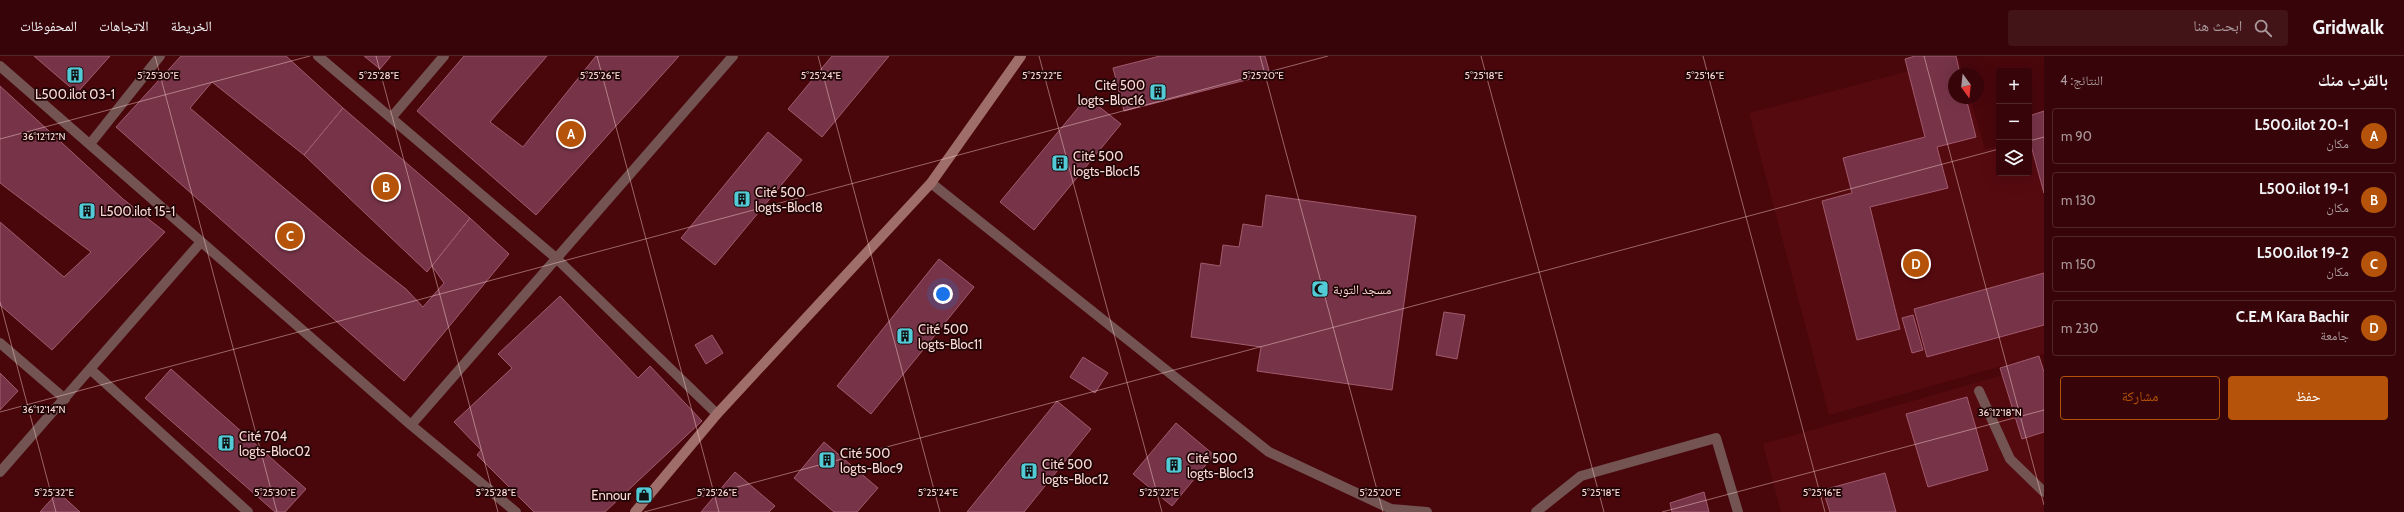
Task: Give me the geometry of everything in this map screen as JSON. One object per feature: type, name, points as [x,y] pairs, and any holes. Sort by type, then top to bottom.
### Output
[{"type":"street","points":[[90,144],[160,56]]},
{"type":"street","points":[[318,56],[556,258],[717,414]]},
{"type":"street","points":[[391,118],[444,56]]},
{"type":"street","points":[[411,425],[733,56]]},
{"type":"street","points":[[635,512],[717,414],[931,183],[1021,56]]},
{"type":"street","points":[[0,66],[411,425],[516,512]]},
{"type":"street","points":[[931,183],[1269,452],[1390,511],[1427,512]]},
{"type":"street","points":[[0,472],[201,242]]},
{"type":"street","points":[[0,343],[65,399]]},
{"type":"street","points":[[90,369],[248,512]]},
{"type":"street","points":[[1979,391],[2010,459],[2044,492]]},
{"type":"street","points":[[1536,512],[1581,476],[1716,438],[1738,512]]},
{"type":"shaded area","points":[[1959,58],[1962,68],[1948,68],[1948,104],[1972,104],[1985,149],[1996,147],[1996,176],[2032,176],[2032,137],[2044,134],[2044,354],[1829,415],[1749,113]]},
{"type":"shaded area","points":[[2044,363],[2044,512],[1781,512],[1763,444]]},
{"type":"building","name":"L500.ilot 03-1","points":[[34,56],[110,56],[77,93]]},
{"type":"building","points":[[181,56],[286,56],[343,108],[304,155],[212,82],[190,108],[364,256],[406,289],[423,307],[444,283],[432,266],[470,218],[509,254],[404,381],[116,127]]},
{"type":"building","points":[[364,56],[391,56],[380,69]]},
{"type":"building","points":[[464,56],[547,56],[490,122],[523,147],[596,56],[679,56],[536,215],[417,111]]},
{"type":"building","points":[[832,56],[889,56],[822,137],[788,109]]},
{"type":"building","name":"Cité 500 logts-Bloc16","points":[[1160,56],[1265,56],[1270,74],[1124,111],[1113,68]]},
{"type":"building","points":[[1915,56],[1956,56],[1959,68],[1948,68],[1948,104],[1968,104],[1976,137],[1937,147],[1948,188],[1870,207],[1900,329],[1857,340],[1822,201],[1852,193],[1843,158],[1925,137],[1905,59]]},
{"type":"building","name":"L500.ilot 15-1","points":[[0,86],[123,199],[165,232],[52,350],[0,305],[0,222],[64,277],[91,252],[0,183]]},
{"type":"building","name":"Cité 500 logts-Bloc15","points":[[1087,97],[1121,124],[1034,230],[1000,202]]},
{"type":"building","points":[[343,108],[470,218],[427,272],[304,155]]},
{"type":"building","points":[[2044,111],[2044,193],[2032,149],[2032,115]]},
{"type":"building","name":"Cité 500 logts-Bloc18","points":[[768,132],[802,160],[715,265],[681,238]]},
{"type":"building","name":"مسجد التوبة","points":[[1266,195],[1416,216],[1392,390],[1257,371],[1261,347],[1191,337],[1201,263],[1220,266],[1223,245],[1239,247],[1243,224],[1262,227]]},
{"type":"building","name":"Cité 500 logts-Bloc11","points":[[939,259],[974,287],[871,414],[837,386]]},
{"type":"building","points":[[2044,273],[2044,325],[1927,357],[1914,309]]},
{"type":"building","points":[[560,296],[638,378],[650,366],[702,421],[605,512],[534,512],[477,455],[481,450],[454,422],[512,368],[498,354]]},
{"type":"building","points":[[1444,312],[1465,315],[1457,359],[1436,355]]},
{"type":"building","points":[[1913,315],[1923,350],[1912,353],[1902,318]]},
{"type":"building","points":[[712,335],[723,353],[706,364],[695,345]]},
{"type":"building","points":[[2039,356],[2044,372],[2044,432],[2022,439],[2000,368]]},
{"type":"building","points":[[1083,357],[1108,373],[1095,393],[1070,377]]},
{"type":"building","name":"Cité 704 logts-Bloc02","points":[[171,369],[306,489],[285,512],[275,512],[145,398]]},
{"type":"building","points":[[0,373],[18,391],[0,410]]},
{"type":"building","points":[[1967,397],[1988,470],[1928,487],[1906,414]]},
{"type":"building","name":"Cité 500 logts-Bloc12","points":[[1057,401],[1091,429],[1024,512],[967,512]]},
{"type":"building","name":"Cité 500 logts-Bloc13","points":[[1176,423],[1214,455],[1172,506],[1133,474]]},
{"type":"building","name":"Cité 500 logts-Bloc9","points":[[824,442],[878,488],[857,512],[834,512],[794,478]]},
{"type":"building","points":[[735,472],[775,506],[769,512],[701,512]]},
{"type":"building","points":[[1885,473],[1896,512],[1830,512],[1823,490]]},
{"type":"building","points":[[58,492],[80,512],[40,512]]},
{"type":"building","points":[[1704,492],[1709,512],[1672,512],[1670,503]]},
{"type":"place","name":"L500.ilot 03-1","points":[[75,75]]},
{"type":"place","name":"Cité 500 logts-Bloc16","points":[[1158,92]]},
{"type":"place","name":"L500.ilot 20-1","points":[[571,134]]},
{"type":"place","name":"Cité 500 logts-Bloc15","points":[[1060,163]]},
{"type":"place","name":"L500.ilot 19-1","points":[[386,187]]},
{"type":"place","name":"Cité 500 logts-Bloc18","points":[[742,199]]},
{"type":"place","name":"L500.ilot 15-1","points":[[87,211]]},
{"type":"place","name":"L500.ilot 19-2","points":[[290,236]]},
{"type":"place","name":"C.E.M Kara Bachir","points":[[1916,264]]},
{"type":"place","name":"مسجد التوبة","points":[[1320,289]]},
{"type":"place","name":"Cité 500 logts-Bloc11","points":[[905,336]]},
{"type":"place","name":"Cité 704 logts-Bloc02","points":[[226,443]]},
{"type":"place","name":"Cité 500 logts-Bloc9","points":[[827,460]]},
{"type":"place","name":"Cité 500 logts-Bloc13","points":[[1174,465]]},
{"type":"place","name":"Cité 500 logts-Bloc12","points":[[1029,471]]},
{"type":"place","name":"Ennour","points":[[644,495]]}]
